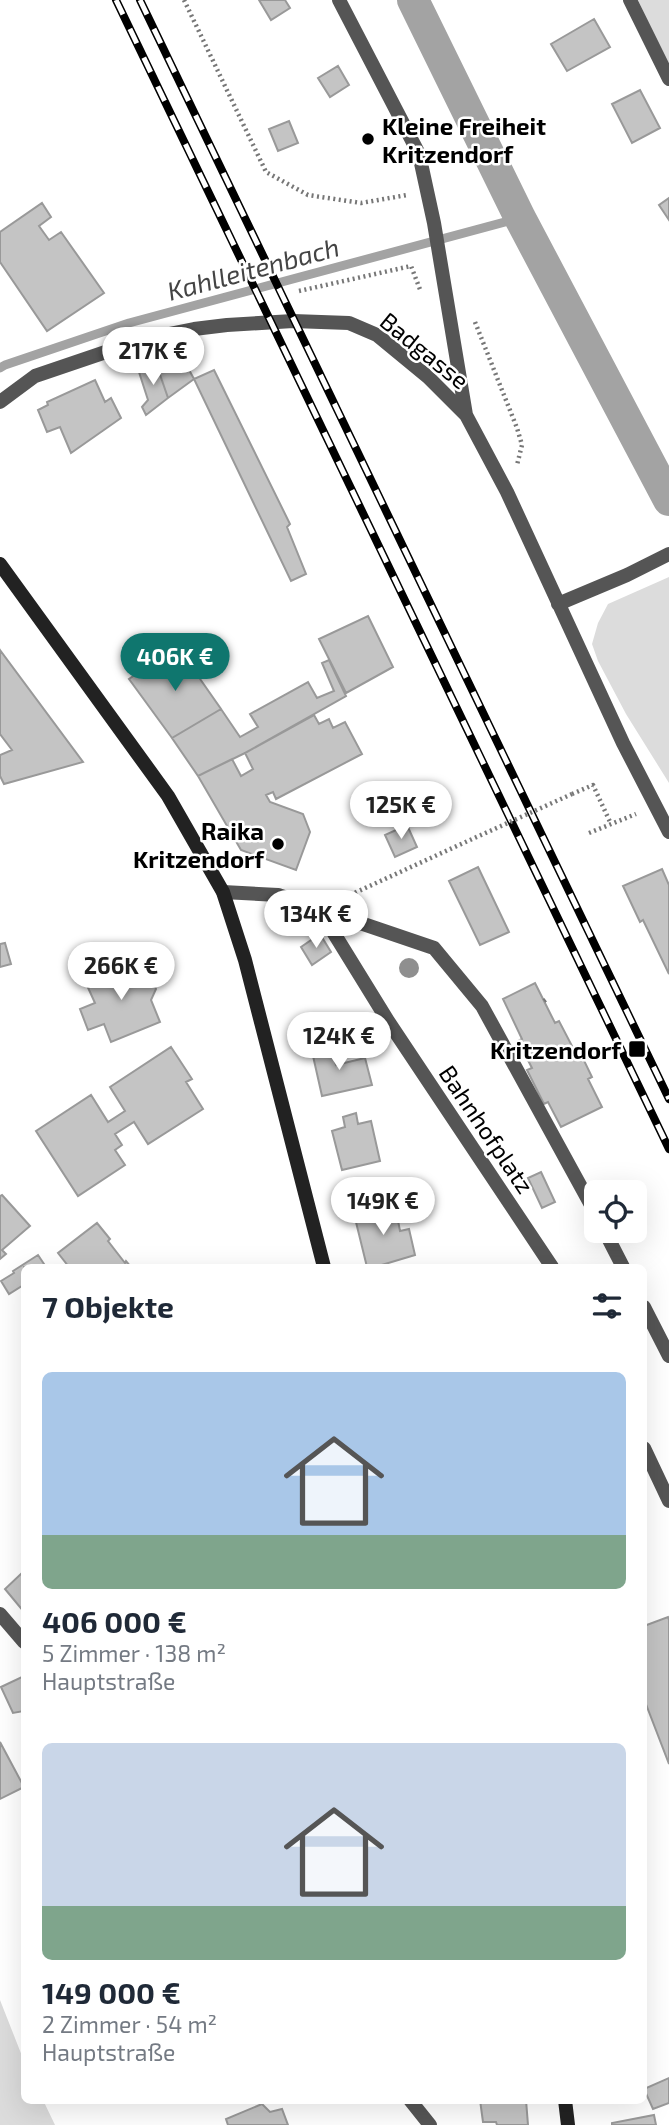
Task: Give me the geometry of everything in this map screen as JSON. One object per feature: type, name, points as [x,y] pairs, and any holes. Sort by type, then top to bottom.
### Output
[{"type":"main road","points":[[0,564],[168,796],[223,892],[245,960],[323,1264]]},
{"type":"main road","points":[[565,2104],[568,2125]]},
{"type":"street","points":[[339,0],[419,154],[434,223],[466,415]]},
{"type":"street","points":[[630,0],[669,79]]},
{"type":"street","name":"Badgasse","points":[[0,402],[35,376],[145,339],[194,329],[293,321],[335,322],[349,323],[377,335],[428,377],[466,415],[506,492],[623,743],[669,832]]},
{"type":"street","points":[[558,604],[669,554]]},
{"type":"street","name":"Bahnhofplatz","points":[[223,892],[278,895],[434,948],[482,1006],[584,1192]]},
{"type":"street","name":"Bahnhofplatz","points":[[319,909],[388,1021],[550,1264]]},
{"type":"street","points":[[611,1243],[621,1264]]},
{"type":"street","points":[[647,1313],[669,1356]]},
{"type":"street","points":[[647,1454],[669,1501]]},
{"type":"street","points":[[0,1614],[21,1638]]},
{"type":"street","points":[[413,2104],[430,2125]]},
{"type":"path","points":[[184,0],[267,172],[308,195],[360,203],[428,191]]},
{"type":"path","points":[[299,291],[411,266],[424,302]]},
{"type":"path","points":[[446,297],[462,303],[472,316],[517,428],[522,446],[520,458],[506,492]]},
{"type":"path","points":[[319,909],[593,785],[611,824]]},
{"type":"path","points":[[589,833],[640,813]]},
{"type":"shaded area","points":[[638,0],[669,0],[669,68]]},
{"type":"shaded area","points":[[669,577],[669,783],[626,714],[592,644],[598,623],[608,604]]},
{"type":"shaded area","points":[[0,2000],[21,2053],[21,2104],[45,2104],[55,2125],[0,2125]]},
{"type":"building","points":[[259,0],[285,0],[290,8],[271,20]]},
{"type":"building","points":[[594,19],[610,47],[567,71],[551,44]]},
{"type":"building","points":[[338,66],[349,85],[330,97],[318,78]]},
{"type":"building","points":[[640,90],[660,128],[632,143],[612,104]]},
{"type":"building","points":[[289,121],[298,143],[278,151],[269,129]]},
{"type":"building","points":[[669,198],[669,220],[659,205]]},
{"type":"building","points":[[42,203],[51,217],[39,226],[49,240],[61,232],[104,293],[47,331],[0,262],[0,232]]},
{"type":"building","points":[[181,355],[194,379],[168,398],[156,363]]},
{"type":"building","points":[[156,363],[168,398],[146,415],[142,407],[148,400],[138,369]]},
{"type":"building","points":[[214,370],[290,524],[287,527],[306,574],[291,581],[194,379]]},
{"type":"building","points":[[95,380],[105,402],[111,398],[121,418],[71,453],[60,427],[47,432],[38,410],[48,405],[47,402]]},
{"type":"building","points":[[368,616],[393,667],[346,693],[319,639]]},
{"type":"building","points":[[177,646],[221,709],[172,738],[129,679]]},
{"type":"building","points":[[0,650],[83,762],[4,784],[0,776],[0,755],[12,750],[0,734]]},
{"type":"building","points":[[329,660],[346,696],[245,753],[198,776],[172,738],[221,709],[240,737],[258,727],[250,714],[308,682],[317,698],[334,691],[322,663]]},
{"type":"building","points":[[314,715],[319,724],[329,719],[333,728],[345,722],[362,754],[276,799],[273,792],[266,795],[270,802],[303,814],[310,832],[296,870],[241,850],[198,776],[232,759],[241,776],[253,769],[245,753]]},
{"type":"building","points":[[407,825],[417,847],[395,857],[385,835]]},
{"type":"building","points":[[478,867],[509,932],[480,945],[449,881]]},
{"type":"building","points":[[662,869],[669,885],[669,974],[623,886]]},
{"type":"building","points":[[320,934],[331,952],[312,965],[301,947]]},
{"type":"building","points":[[5,943],[11,964],[0,967],[0,944]]},
{"type":"building","points":[[135,961],[142,978],[152,979],[156,989],[151,1000],[160,1022],[111,1042],[104,1024],[88,1030],[80,1009],[95,1003],[85,981]]},
{"type":"building","points":[[535,983],[555,1023],[559,1021],[573,1048],[577,1046],[592,1077],[588,1079],[602,1107],[561,1127],[548,1102],[544,1104],[527,1070],[532,1068],[518,1041],[522,1039],[503,999]]},
{"type":"building","points":[[330,1043],[336,1065],[365,1058],[372,1085],[322,1096],[311,1047]]},
{"type":"building","points":[[171,1047],[192,1079],[186,1082],[203,1109],[148,1144],[134,1122],[115,1134],[122,1145],[115,1150],[125,1165],[78,1196],[36,1131],[91,1095],[108,1122],[125,1111],[110,1087]]},
{"type":"building","points":[[356,1113],[358,1124],[371,1121],[380,1161],[342,1170],[332,1131],[345,1127],[343,1117]]},
{"type":"building","points":[[541,1172],[555,1202],[542,1208],[528,1178]]},
{"type":"building","points":[[2,1195],[30,1226],[2,1250],[6,1254],[0,1259],[0,1196]]},
{"type":"building","points":[[395,1205],[400,1231],[409,1229],[415,1255],[385,1264],[366,1264],[354,1214]]},
{"type":"building","points":[[97,1223],[110,1239],[108,1241],[128,1264],[67,1264],[58,1253]]},
{"type":"building","points":[[38,1255],[44,1264],[24,1264]]},
{"type":"building","points":[[21,1266],[21,1287],[9,1294],[1,1281],[14,1273],[13,1271]]},
{"type":"building","points":[[21,1574],[21,1608],[5,1589]]},
{"type":"building","points":[[668,1617],[669,1620],[669,1764],[647,1707],[647,1625]]},
{"type":"building","points":[[21,1677],[21,1712],[13,1713],[1,1687]]},
{"type":"building","points":[[0,1742],[21,1781],[21,1788],[0,1799]]},
{"type":"building","points":[[669,2078],[669,2103],[653,2109],[647,2096],[647,2088]]},
{"type":"building","points":[[262,2104],[270,2112],[282,2109],[288,2125],[228,2125],[226,2119]]},
{"type":"building","points":[[481,2104],[526,2104],[528,2125],[483,2122]]},
{"type":"building","points":[[654,2115],[656,2125],[612,2125],[612,2123]]},
{"type":"waterway","points":[[413,0],[520,218],[669,500]]},
{"type":"waterway","name":"Kahlleitenbach","points":[[0,368],[129,323],[520,218]]},
{"type":"railway","points":[[116,0],[669,1149]]},
{"type":"railway","points":[[140,0],[669,1099]]},
{"type":"place","name":"Kleine Freiheit Kritzendorf","points":[[368,139]]},
{"type":"place","name":"Raika Kritzendorf","points":[[278,844]]},
{"type":"place","name":"Kritzendorf","points":[[637,1049]]}]
